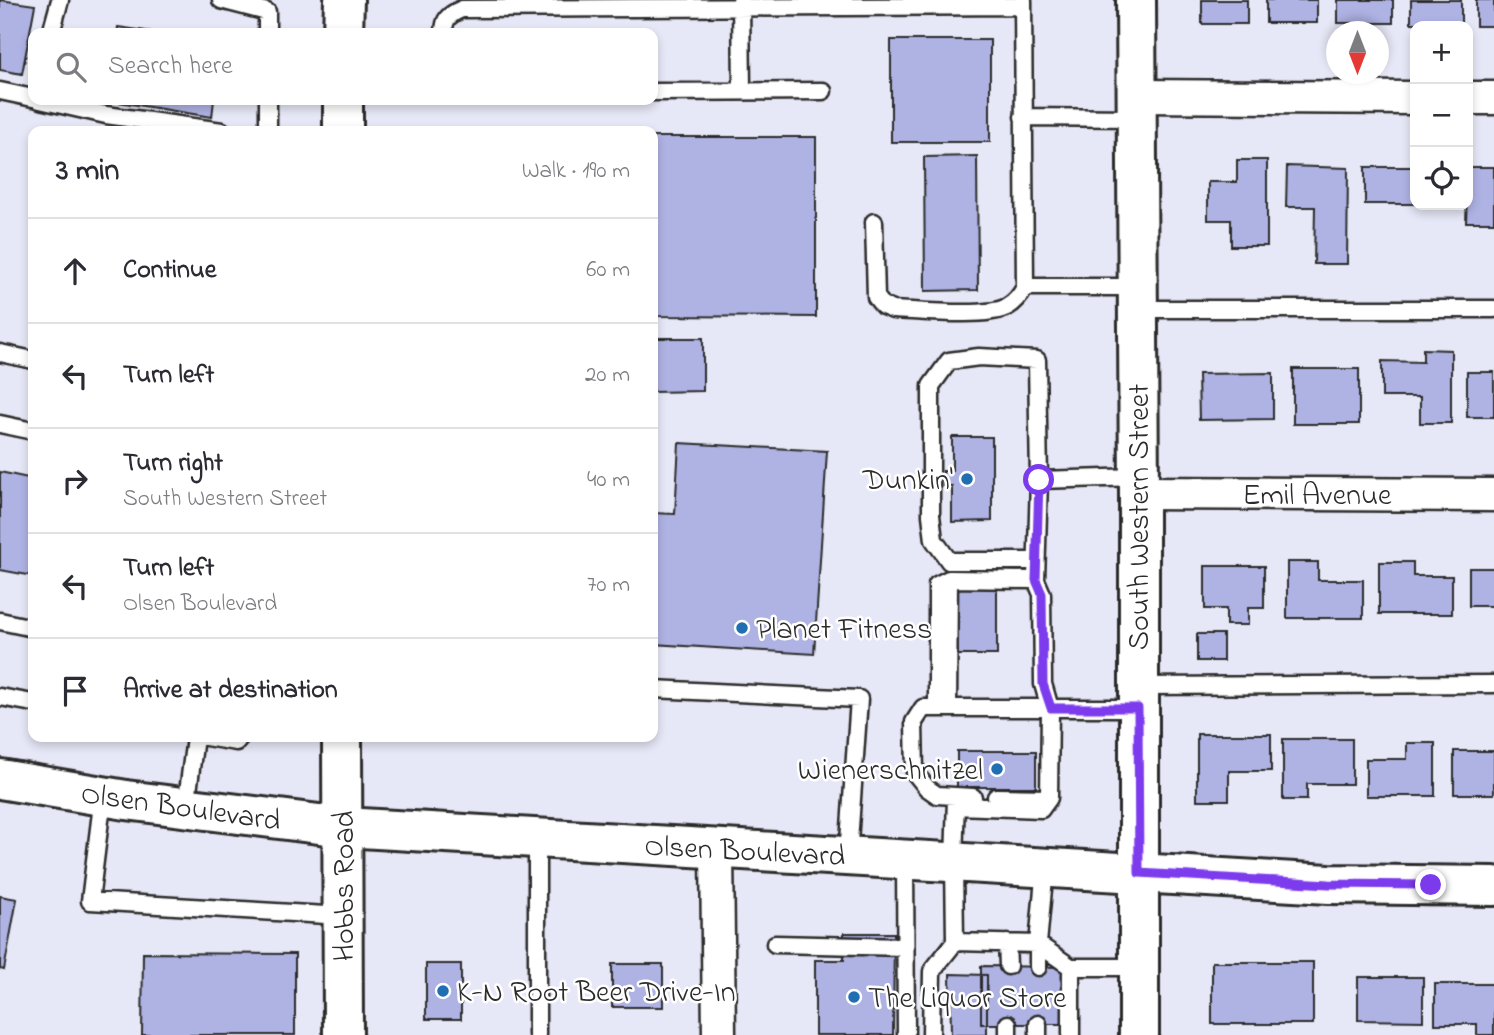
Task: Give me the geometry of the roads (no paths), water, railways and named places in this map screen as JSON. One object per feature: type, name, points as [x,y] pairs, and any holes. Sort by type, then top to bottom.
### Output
[{"type":"main road","points":[[343,28],[344,0]]},
{"type":"main road","name":"South Western Street","points":[[1136,0],[1139,1035]]},
{"type":"main road","points":[[343,105],[343,126]]},
{"type":"main road","name":"Hobbs Road","points":[[342,742],[343,1035]]},
{"type":"main road","name":"Olsen Boulevard","points":[[0,779],[187,808],[343,827],[1329,884],[1494,886]]},
{"type":"street","points":[[1136,107],[1410,98]]},
{"type":"street","points":[[1473,98],[1494,99]]},
{"type":"street","name":"Emil Avenue","points":[[1139,485],[1494,495]]},
{"type":"street","points":[[717,848],[719,1035]]},
{"type":"lane","points":[[52,28],[60,0]]},
{"type":"lane","points":[[221,0],[267,12],[267,28]]},
{"type":"lane","points":[[444,28],[449,15],[461,9],[568,4],[1023,3],[1025,287],[1019,298],[1007,307],[990,312],[893,310],[883,306],[876,296],[874,222]]},
{"type":"lane","points":[[741,4],[742,91]]},
{"type":"lane","points":[[0,91],[28,97]]},
{"type":"lane","points":[[658,92],[823,91]]},
{"type":"lane","points":[[90,105],[115,124],[146,126]]},
{"type":"lane","points":[[268,105],[268,126]]},
{"type":"lane","points":[[1023,117],[1136,107]]},
{"type":"lane","points":[[1025,287],[1137,298],[1494,309]]},
{"type":"lane","points":[[0,353],[28,359]]},
{"type":"lane","points":[[1036,561],[949,561],[934,540],[931,515],[931,386],[949,361],[979,357],[1037,360],[1039,480],[1036,580],[1042,594],[1043,684],[1051,708],[1049,798],[956,801],[937,795],[927,788],[915,773],[914,722],[936,708],[1051,708],[1138,697],[1494,684]]},
{"type":"lane","points":[[0,424],[28,430]]},
{"type":"lane","points":[[1039,480],[1139,485]]},
{"type":"lane","points":[[936,708],[949,579],[1036,580]]},
{"type":"lane","points":[[0,621],[28,627]]},
{"type":"lane","points":[[658,689],[859,699],[848,856]]},
{"type":"lane","points":[[0,697],[28,702]]},
{"type":"lane","points":[[187,808],[194,742]]},
{"type":"lane","points":[[103,796],[90,901],[342,916]]},
{"type":"lane","points":[[931,1035],[932,971],[956,942],[956,801]]},
{"type":"lane","points":[[537,838],[537,1035]]},
{"type":"lane","points":[[905,859],[906,1035]]},
{"type":"lane","points":[[1038,967],[1045,867]]},
{"type":"lane","points":[[956,942],[1038,944],[1071,967],[1139,967]]},
{"type":"lane","points":[[1007,943],[1008,966]]},
{"type":"lane","points":[[775,944],[905,947]]},
{"type":"lane","points":[[1071,967],[1071,1035]]},
{"type":"place","name":"Dunkin'","points":[[967,479]]},
{"type":"place","name":"Planet Fitness","points":[[742,628]]},
{"type":"place","name":"Wienerschnitzel","points":[[997,769]]},
{"type":"place","name":"K-N Root Beer Drive-In","points":[[443,991]]},
{"type":"place","name":"The Liquor Store","points":[[854,997]]}]
